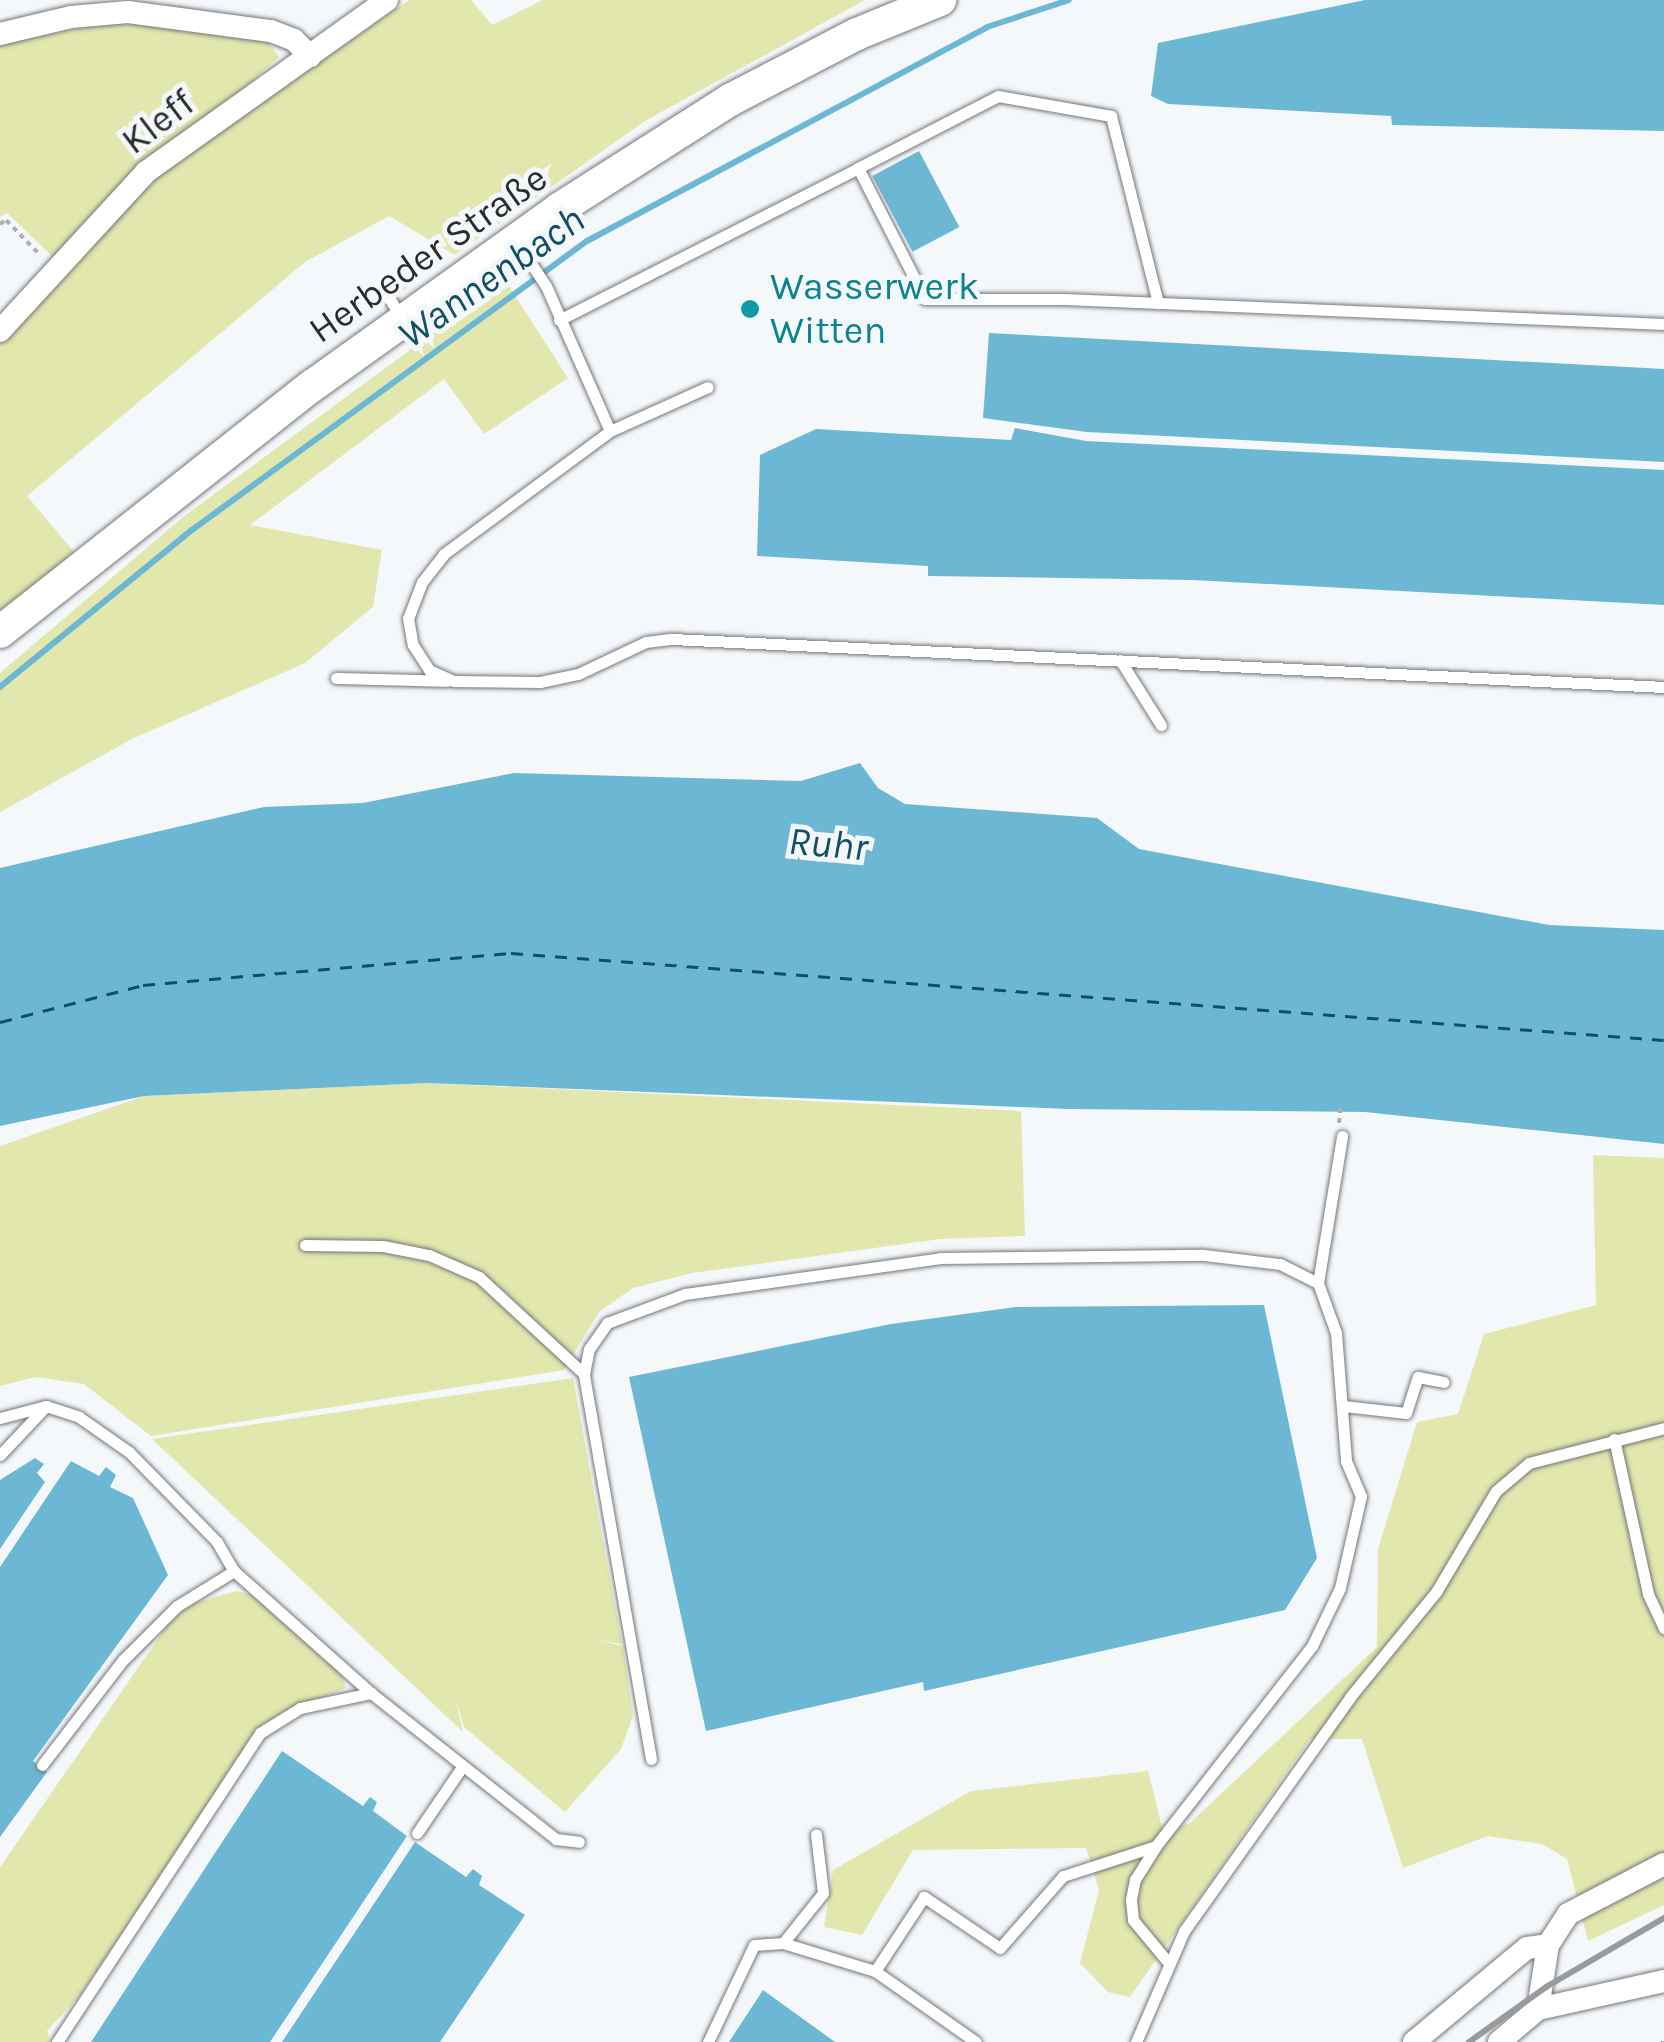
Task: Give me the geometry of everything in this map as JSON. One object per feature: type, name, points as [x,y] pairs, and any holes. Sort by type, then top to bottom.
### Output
[{"type":"main road","name":"Herbeder Straße","points":[[0,632],[148,510],[515,240],[730,100],[857,34],[940,0]]},
{"type":"street","name":"Kleff","points":[[0,330],[146,172],[388,0]]},
{"type":"street","points":[[0,34],[70,17],[128,12],[270,31],[294,40],[310,56]]},
{"type":"street","points":[[1538,2009],[1548,1945],[1568,1914],[1664,1864]]},
{"type":"street","points":[[1414,2042],[1528,1948],[1548,1945]]},
{"type":"street","points":[[1499,2042],[1538,2009],[1664,1981]]},
{"type":"lane","points":[[559,320],[998,96],[1111,116],[1158,303]]},
{"type":"lane","points":[[858,168],[925,299],[1158,303],[1664,324]]},
{"type":"lane","points":[[515,240],[546,286],[610,431]]},
{"type":"lane","points":[[402,278],[385,290],[403,320]]},
{"type":"lane","points":[[454,681],[428,670],[412,645],[408,618],[422,582],[444,554],[610,431],[708,387]]},
{"type":"lane","points":[[336,678],[540,682],[578,674],[646,642],[672,639],[1664,688]]},
{"type":"lane","points":[[1120,660],[1161,725]]},
{"type":"lane","points":[[1166,1961],[1133,1920],[1136,1878],[1156,1846],[1312,1646],[1340,1588],[1362,1496],[1346,1461],[1336,1333],[1318,1283],[1342,1136]]},
{"type":"lane","points":[[305,1245],[383,1246],[428,1255],[478,1278],[584,1374]]},
{"type":"lane","points":[[651,1760],[584,1374],[589,1349],[607,1323],[649,1303],[886,1264],[1059,1252],[1204,1255],[1280,1264],[1318,1283]]},
{"type":"lane","points":[[1344,1406],[1406,1413],[1418,1377],[1444,1382]]},
{"type":"lane","points":[[0,1418],[46,1406],[79,1417],[129,1452],[217,1542],[234,1571],[371,1693],[556,1839],[578,1842]]},
{"type":"lane","points":[[0,1456],[46,1406]]},
{"type":"lane","points":[[1136,2042],[1166,1961],[1350,1697],[1436,1592],[1496,1491],[1529,1463],[1664,1428]]},
{"type":"lane","points":[[1614,1439],[1648,1594],[1664,1628]]},
{"type":"lane","points":[[42,1765],[122,1660],[177,1606],[234,1571]]},
{"type":"lane","points":[[57,2042],[260,1733],[300,1708],[371,1693]]},
{"type":"lane","points":[[417,1833],[462,1767]]},
{"type":"lane","points":[[783,1943],[823,1893],[816,1834]]},
{"type":"lane","points":[[874,1971],[924,1898],[1000,1948],[1063,1876],[1156,1846]]},
{"type":"lane","points":[[708,2042],[754,1946],[783,1943],[874,1971],[976,2042]]},
{"type":"path","points":[[0,224],[6,220],[55,270]]},
{"type":"green space","points":[[409,0],[471,0],[492,25],[543,0],[865,0],[645,121],[455,255],[389,216],[305,262],[27,496],[74,552],[0,617],[0,340],[166,169]]},
{"type":"green space","points":[[107,23],[171,24],[265,38],[279,57],[54,258],[7,213],[0,217],[0,44]]},
{"type":"green space","points":[[505,280],[568,378],[484,434],[444,379],[250,525],[382,550],[373,607],[305,663],[132,739],[0,812],[0,673],[183,517]]},
{"type":"green space","points":[[427,1083],[1021,1111],[1025,1236],[940,1239],[692,1273],[633,1288],[599,1312],[564,1370],[151,1436],[84,1384],[36,1377],[0,1386],[0,1146],[144,1096]]},
{"type":"green space","points":[[1593,1155],[1664,1158],[1664,1905],[1588,1941],[1567,1859],[1542,1844],[1488,1836],[1403,1868],[1362,1739],[1310,1739],[1130,1997],[1108,1992],[1080,1963],[1099,1890],[1086,1848],[913,1850],[862,1935],[824,1927],[833,1870],[971,1791],[1148,1771],[1163,1831],[1190,1823],[1377,1647],[1378,1549],[1417,1422],[1458,1414],[1484,1334],[1596,1305]]},
{"type":"green space","points":[[573,1378],[622,1644],[597,1640],[623,1646],[633,1716],[621,1749],[565,1812],[464,1727],[455,1698],[463,1732],[152,1439]]},
{"type":"green space","points":[[237,1591],[252,1595],[341,1671],[346,1688],[263,1723],[81,1994],[47,2031],[51,2042],[0,2042],[0,1867],[167,1626],[190,1604]]},
{"type":"water","points":[[1365,0],[1664,0],[1664,131],[1392,125],[1391,116],[1168,104],[1151,96],[1158,43]]},
{"type":"water","points":[[919,151],[959,227],[913,252],[872,176]]},
{"type":"water","points":[[989,333],[1664,369],[1664,462],[1087,432],[983,418]]},
{"type":"water","points":[[1015,428],[1086,441],[1664,470],[1664,605],[1193,580],[928,576],[928,566],[757,556],[760,455],[816,429],[1011,440]]},
{"type":"water","name":"Ruhr","points":[[860,763],[878,788],[905,804],[1097,818],[1139,849],[1549,925],[1664,930],[1664,1144],[1365,1112],[1069,1109],[427,1083],[144,1096],[0,1126],[0,868],[264,807],[363,803],[514,773],[801,781]]},
{"type":"water","points":[[1264,1305],[1317,1558],[1285,1610],[924,1691],[923,1682],[706,1731],[629,1377],[891,1324],[1016,1307]]},
{"type":"water","points":[[35,1458],[44,1464],[37,1473],[45,1482],[0,1549],[0,1480]]},
{"type":"water","points":[[71,1461],[99,1476],[106,1467],[116,1475],[110,1487],[133,1498],[168,1575],[33,1761],[47,1772],[0,1837],[0,1567]]},
{"type":"water","points":[[282,1751],[363,1806],[370,1797],[377,1802],[373,1811],[407,1836],[270,2042],[91,2042]]},
{"type":"water","points":[[415,1842],[466,1877],[473,1869],[482,1876],[479,1885],[525,1915],[440,2042],[282,2042]]},
{"type":"water","points":[[763,1990],[835,2042],[729,2042]]},
{"type":"waterway","name":"Wannenbach","points":[[0,687],[192,530],[587,241],[987,27],[1069,0]]},
{"type":"ferry route","points":[[0,1022],[143,985],[511,953],[1664,1040]]},
{"type":"railway","points":[[1469,2042],[1546,1987],[1664,1918]]},
{"type":"place","name":"Wasserwerk Witten","points":[[750,309]]}]
